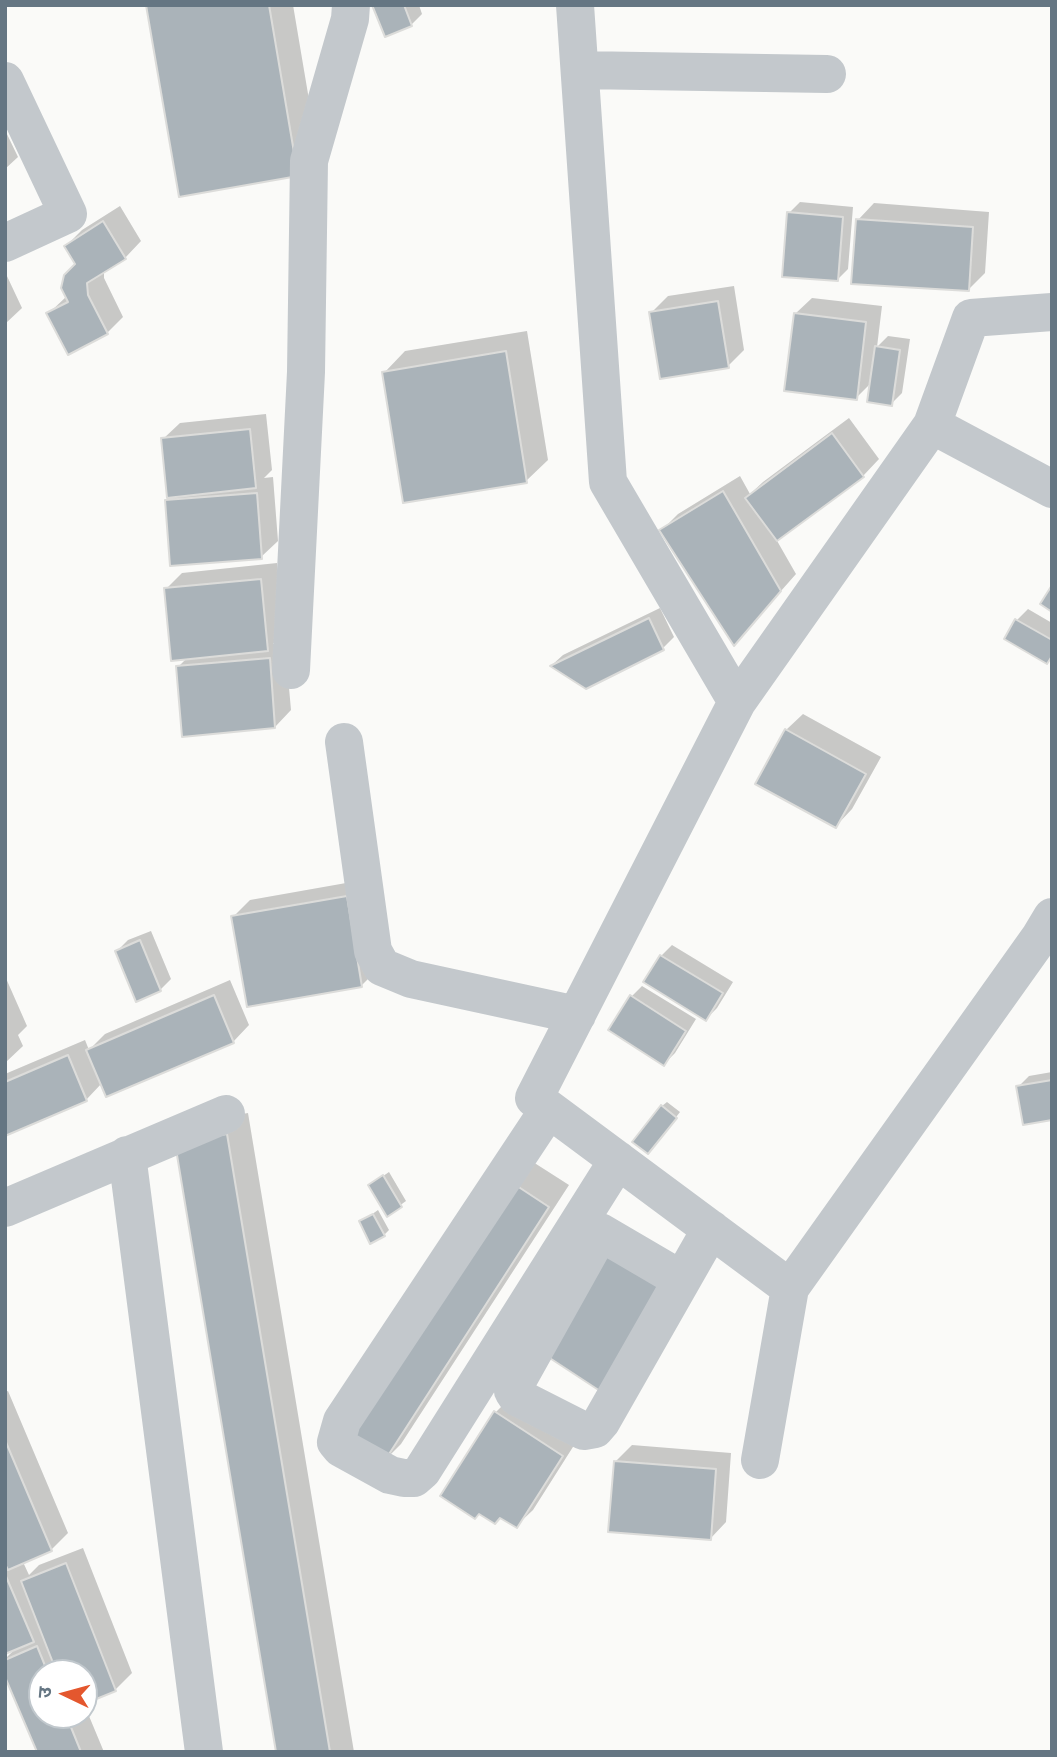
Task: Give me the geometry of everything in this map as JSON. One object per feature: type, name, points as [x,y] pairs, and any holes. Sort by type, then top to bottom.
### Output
[{"type":"street","points":[[290,670],[306,372],[309,161],[350,19],[351,5]]},
{"type":"street","points":[[575,5],[608,482],[737,702]]},
{"type":"street","points":[[580,70],[827,74]]},
{"type":"street","points":[[5,81],[68,214],[5,243]]},
{"type":"street","points":[[790,1288],[534,1098],[737,702],[932,425],[971,318],[1052,312]]},
{"type":"street","points":[[932,425],[1052,489]]},
{"type":"street","points":[[344,742],[373,951],[382,967],[411,979],[577,1015]]},
{"type":"street","points":[[760,1460],[790,1288],[1048,933]]},
{"type":"street","points":[[549,1109],[342,1421],[336,1442],[341,1448],[390,1475],[414,1478],[422,1471],[626,1166]]},
{"type":"street","points":[[5,1208],[226,1114]]},
{"type":"street","points":[[127,1155],[204,1752]]},
{"type":"street","points":[[626,1166],[600,1232],[516,1383],[513,1391],[517,1398],[584,1430],[595,1429],[710,1229]]},
{"type":"street","points":[[600,1232],[682,1280]]},
{"type":"building","points":[[146,5],[269,5],[298,176],[179,197]]},
{"type":"building","points":[[372,5],[404,5],[412,26],[385,37]]},
{"type":"building","points":[[787,212],[843,217],[838,281],[782,277]]},
{"type":"building","points":[[856,219],[973,227],[969,291],[851,284]]},
{"type":"building","points":[[103,221],[126,259],[87,283],[88,295],[108,334],[68,355],[46,313],[68,302],[61,288],[64,275],[75,264],[64,246]]},
{"type":"building","points":[[718,301],[729,368],[660,379],[649,312]]},
{"type":"building","points":[[794,313],[866,322],[857,400],[784,391]]},
{"type":"building","points":[[875,346],[900,350],[892,406],[867,402]]},
{"type":"building","points":[[506,351],[527,483],[403,503],[382,372]]},
{"type":"building","points":[[250,429],[256,488],[167,498],[161,438]]},
{"type":"building","points":[[832,433],[864,477],[777,541],[745,498]]},
{"type":"building","points":[[723,491],[781,591],[734,646],[659,530]]},
{"type":"building","points":[[257,493],[262,559],[170,566],[165,500]]},
{"type":"building","points":[[261,579],[268,651],[171,661],[164,588]]},
{"type":"building","points":[[1052,585],[1052,612],[1040,604]]},
{"type":"building","points":[[649,618],[664,650],[586,689],[550,666]]},
{"type":"building","points":[[1015,619],[1052,640],[1052,656],[1047,664],[1004,639]]},
{"type":"building","points":[[270,658],[275,728],[182,737],[176,666]]},
{"type":"building","points":[[785,729],[866,774],[836,828],[755,784]]},
{"type":"building","points":[[347,896],[362,987],[247,1007],[231,916]]},
{"type":"building","points":[[140,940],[161,991],[136,1002],[115,951]]},
{"type":"building","points":[[660,955],[723,993],[706,1021],[643,982]]},
{"type":"building","points":[[214,995],[234,1043],[106,1097],[86,1050]]},
{"type":"building","points":[[630,995],[686,1031],[664,1066],[608,1030]]},
{"type":"building","points":[[68,1055],[87,1101],[5,1136],[5,1082]]},
{"type":"building","points":[[1052,1080],[1052,1120],[1023,1125],[1016,1086]]},
{"type":"building","points":[[661,1105],[677,1118],[648,1154],[632,1142]]},
{"type":"building","points":[[227,1134],[330,1752],[276,1752],[175,1143]]},
{"type":"building","points":[[383,1175],[402,1207],[387,1217],[368,1185]]},
{"type":"building","points":[[511,1182],[549,1207],[380,1468],[341,1443]]},
{"type":"building","points":[[373,1214],[385,1236],[370,1244],[359,1221]]},
{"type":"building","points":[[601,1249],[665,1291],[600,1391],[536,1349]]},
{"type":"building","points":[[494,1411],[563,1456],[517,1528],[500,1518],[495,1524],[479,1514],[475,1519],[440,1496]]},
{"type":"building","points":[[5,1440],[52,1551],[8,1570],[5,1564]]},
{"type":"building","points":[[614,1461],[716,1469],[711,1540],[608,1532]]},
{"type":"building","points":[[66,1563],[116,1691],[98,1698],[98,1659],[52,1659],[21,1581]]},
{"type":"building","points":[[5,1574],[34,1642],[5,1654]]},
{"type":"building","points":[[37,1646],[42,1659],[28,1659],[28,1729],[72,1729],[81,1752],[37,1752],[5,1677],[5,1660]]}]
